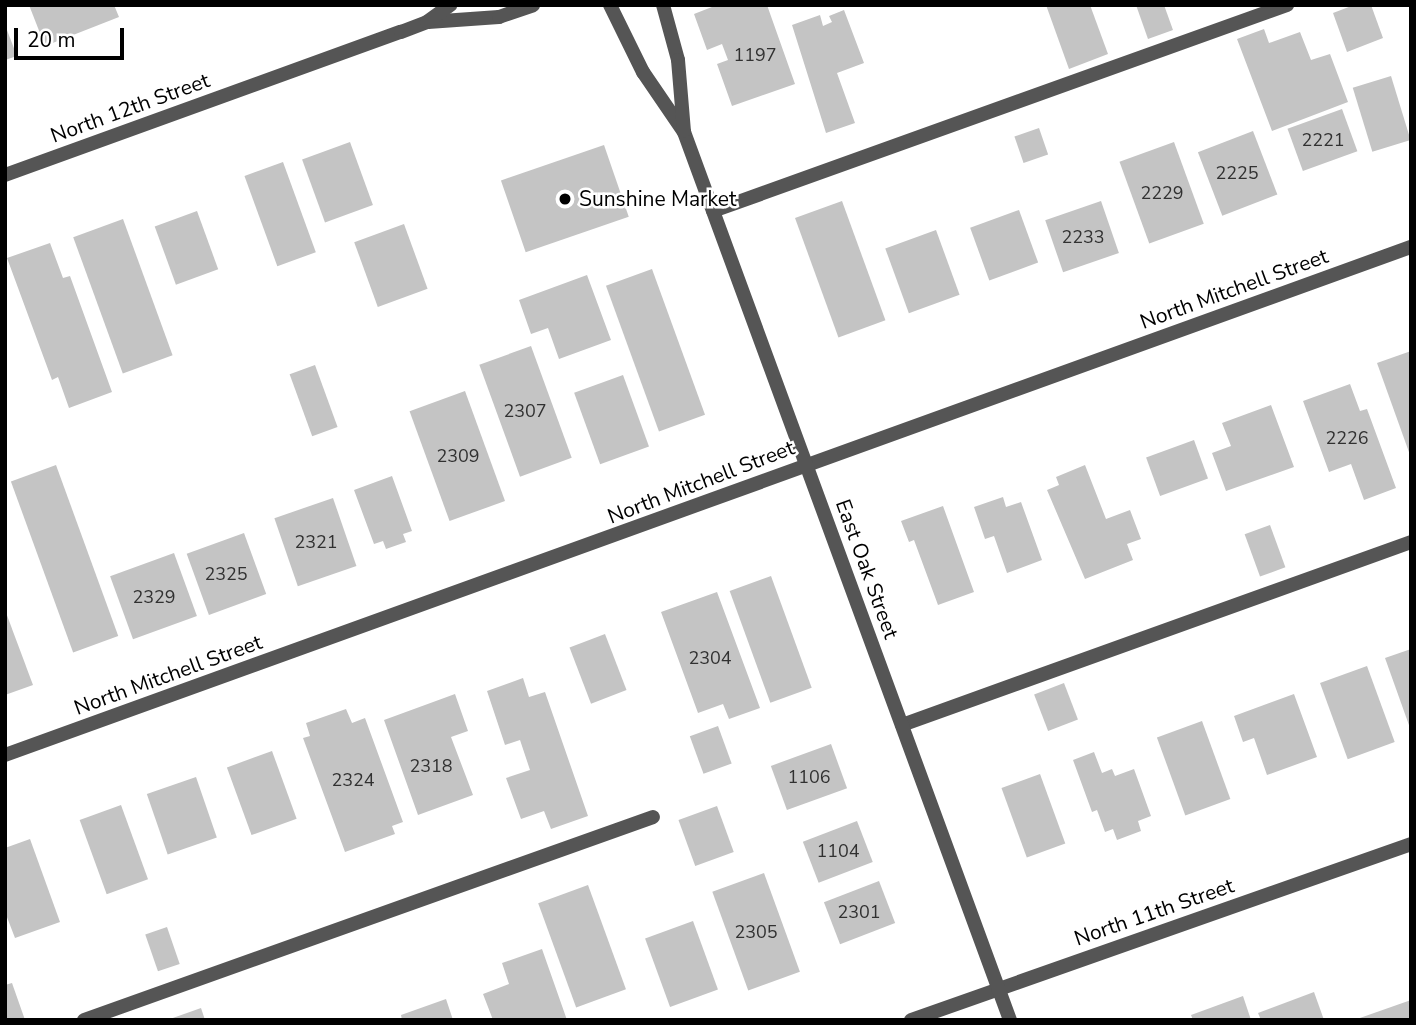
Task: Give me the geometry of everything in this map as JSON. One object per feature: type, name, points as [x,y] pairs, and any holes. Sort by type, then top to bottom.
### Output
[{"type":"street","name":"North 12th Street","points":[[427,22],[450,5]]},
{"type":"street","name":"North 12th Street","points":[[5,175],[427,22],[499,17],[533,5]]},
{"type":"street","name":"East Oak Street","points":[[610,5],[643,72],[684,132],[1010,1020]]},
{"type":"street","name":"East Oak Street","points":[[663,5],[678,60],[684,132]]},
{"type":"street","points":[[713,211],[1287,5]]},
{"type":"street","name":"North Mitchell Street","points":[[5,755],[1411,247]]},
{"type":"street","points":[[902,725],[1411,542]]},
{"type":"street","points":[[84,1020],[653,817]]},
{"type":"street","name":"North 11th Street","points":[[911,1020],[1411,844]]},
{"type":"building","points":[[29,5],[114,5],[119,17],[45,46]]},
{"type":"building","points":[[717,5],[767,5],[795,84],[732,106],[717,64],[728,60],[722,44],[707,50],[694,14]]},
{"type":"building","points":[[1046,5],[1090,5],[1108,54],[1069,69]]},
{"type":"building","points":[[1136,5],[1164,5],[1173,30],[1148,39]]},
{"type":"building","points":[[1354,5],[1371,5],[1383,38],[1347,52],[1333,13]]},
{"type":"building","points":[[844,10],[864,63],[837,73],[855,123],[826,133],[792,25],[820,15],[823,26],[832,22],[829,16]]},
{"type":"building","points":[[5,25],[17,56],[5,60]]},
{"type":"building","points":[[1264,29],[1269,43],[1300,32],[1311,60],[1330,54],[1348,102],[1272,131],[1237,39]]},
{"type":"building","points":[[1391,76],[1411,140],[1372,152],[1353,88]]},
{"type":"building","points":[[1342,109],[1357,151],[1303,171],[1287,129]]},
{"type":"building","points":[[1039,128],[1048,154],[1024,163],[1014,136]]},
{"type":"building","points":[[1253,131],[1277,194],[1222,216],[1198,152]]},
{"type":"building","points":[[350,142],[373,205],[325,222],[302,159]]},
{"type":"building","points":[[1174,142],[1204,224],[1149,244],[1119,162]]},
{"type":"building","name":"Sunshine Market","points":[[604,145],[629,217],[526,252],[501,180]]},
{"type":"building","points":[[283,162],[316,252],[277,266],[244,176]]},
{"type":"building","points":[[842,201],[885,320],[838,337],[795,218]]},
{"type":"building","points":[[1101,201],[1119,253],[1063,272],[1045,220]]},
{"type":"building","points":[[1019,210],[1038,263],[989,280],[970,228]]},
{"type":"building","points":[[197,211],[218,269],[176,285],[155,226]]},
{"type":"building","points":[[123,219],[173,355],[123,373],[73,237]]},
{"type":"building","points":[[404,224],[428,289],[378,307],[354,242]]},
{"type":"building","points":[[936,230],[960,295],[909,313],[885,248]]},
{"type":"building","points":[[50,243],[63,278],[70,276],[112,392],[69,408],[58,377],[52,380],[7,258]]},
{"type":"building","points":[[652,269],[705,415],[659,431],[606,286]]},
{"type":"building","points":[[587,275],[611,340],[559,359],[548,328],[531,334],[519,300]]},
{"type":"building","points":[[531,346],[572,458],[520,477],[479,365]]},
{"type":"building","points":[[1411,351],[1411,455],[1410,455],[1377,363]]},
{"type":"building","points":[[315,365],[338,427],[312,436],[290,374]]},
{"type":"building","points":[[623,375],[649,446],[600,464],[574,393]]},
{"type":"building","points":[[1350,384],[1360,411],[1367,409],[1396,488],[1364,500],[1351,464],[1329,472],[1303,401]]},
{"type":"building","points":[[465,391],[505,501],[450,521],[410,411]]},
{"type":"building","points":[[1271,405],[1294,467],[1226,491],[1212,453],[1231,446],[1222,423]]},
{"type":"building","points":[[1194,440],[1208,479],[1160,496],[1146,457]]},
{"type":"building","points":[[56,465],[118,636],[73,652],[11,481]]},
{"type":"building","points":[[1085,465],[1106,519],[1130,510],[1141,539],[1127,544],[1133,560],[1085,579],[1047,490],[1059,485],[1056,477]]},
{"type":"building","points":[[392,476],[412,531],[403,534],[406,542],[386,549],[383,541],[374,544],[354,490]]},
{"type":"building","points":[[1003,497],[1006,507],[1021,502],[1042,560],[1007,573],[994,536],[985,539],[974,507]]},
{"type":"building","points":[[333,498],[356,566],[298,586],[274,518]]},
{"type":"building","points":[[943,506],[974,592],[938,605],[914,540],[909,542],[901,521]]},
{"type":"building","points":[[1270,525],[1285,567],[1260,577],[1245,534]]},
{"type":"building","points":[[244,533],[266,594],[209,615],[187,554]]},
{"type":"building","points":[[174,553],[197,616],[133,639],[110,576]]},
{"type":"building","points":[[771,576],[812,688],[770,703],[730,591]]},
{"type":"building","points":[[717,592],[760,708],[729,719],[723,704],[698,713],[661,612]]},
{"type":"building","points":[[5,610],[33,685],[5,695]]},
{"type":"building","points":[[605,634],[627,690],[591,704],[570,648]]},
{"type":"building","points":[[1411,649],[1411,728],[1410,728],[1385,658]]},
{"type":"building","points":[[1367,666],[1395,742],[1348,759],[1320,683]]},
{"type":"building","points":[[523,678],[529,697],[545,692],[588,816],[551,829],[544,811],[521,819],[506,778],[530,770],[520,740],[505,745],[487,691]]},
{"type":"building","points":[[1064,683],[1078,719],[1048,731],[1034,694]]},
{"type":"building","points":[[455,694],[468,731],[451,737],[473,795],[418,815],[384,720]]},
{"type":"building","points":[[1294,694],[1317,757],[1267,775],[1254,738],[1243,742],[1234,716]]},
{"type":"building","points":[[346,709],[352,723],[365,718],[403,822],[392,826],[395,834],[345,852],[303,738],[310,736],[306,723]]},
{"type":"building","points":[[1202,721],[1230,799],[1185,815],[1157,737]]},
{"type":"building","points":[[718,726],[732,764],[703,774],[690,736]]},
{"type":"building","points":[[831,744],[847,788],[787,810],[771,766]]},
{"type":"building","points":[[272,751],[297,819],[252,835],[227,767]]},
{"type":"building","points":[[1094,752],[1102,773],[1112,769],[1115,776],[1134,769],[1151,816],[1138,821],[1141,831],[1117,840],[1113,829],[1105,832],[1097,810],[1092,812],[1073,760]]},
{"type":"building","points":[[1040,774],[1065,844],[1027,858],[1001,788]]},
{"type":"building","points":[[196,777],[217,838],[168,854],[147,794]]},
{"type":"building","points":[[121,805],[148,879],[107,894],[80,820]]},
{"type":"building","points":[[717,806],[734,852],[695,866],[678,820]]},
{"type":"building","points":[[857,821],[873,862],[819,883],[803,842]]},
{"type":"building","points":[[30,839],[60,922],[15,938],[5,912],[5,848]]},
{"type":"building","points":[[764,873],[800,972],[748,990],[712,892]]},
{"type":"building","points":[[879,881],[895,923],[840,944],[824,902]]},
{"type":"building","points":[[588,885],[626,989],[576,1007],[538,903]]},
{"type":"building","points":[[693,921],[718,990],[670,1007],[645,938]]},
{"type":"building","points":[[167,927],[180,964],[158,971],[145,934]]},
{"type":"building","points":[[542,949],[567,1020],[493,1020],[483,994],[509,984],[502,963]]},
{"type":"building","points":[[12,983],[25,1020],[5,1020],[5,985]]},
{"type":"building","points":[[1314,992],[1324,1020],[1261,1020],[1258,1013]]},
{"type":"building","points":[[1243,996],[1251,1020],[1193,1020],[1191,1015]]},
{"type":"building","points":[[446,999],[453,1020],[402,1020],[401,1015]]},
{"type":"building","points":[[1411,1000],[1411,1020],[1357,1020],[1357,1019]]},
{"type":"building","points":[[201,1008],[205,1020],[170,1020],[170,1019]]},
{"type":"place","name":"Sunshine Market","points":[[565,199]]}]
